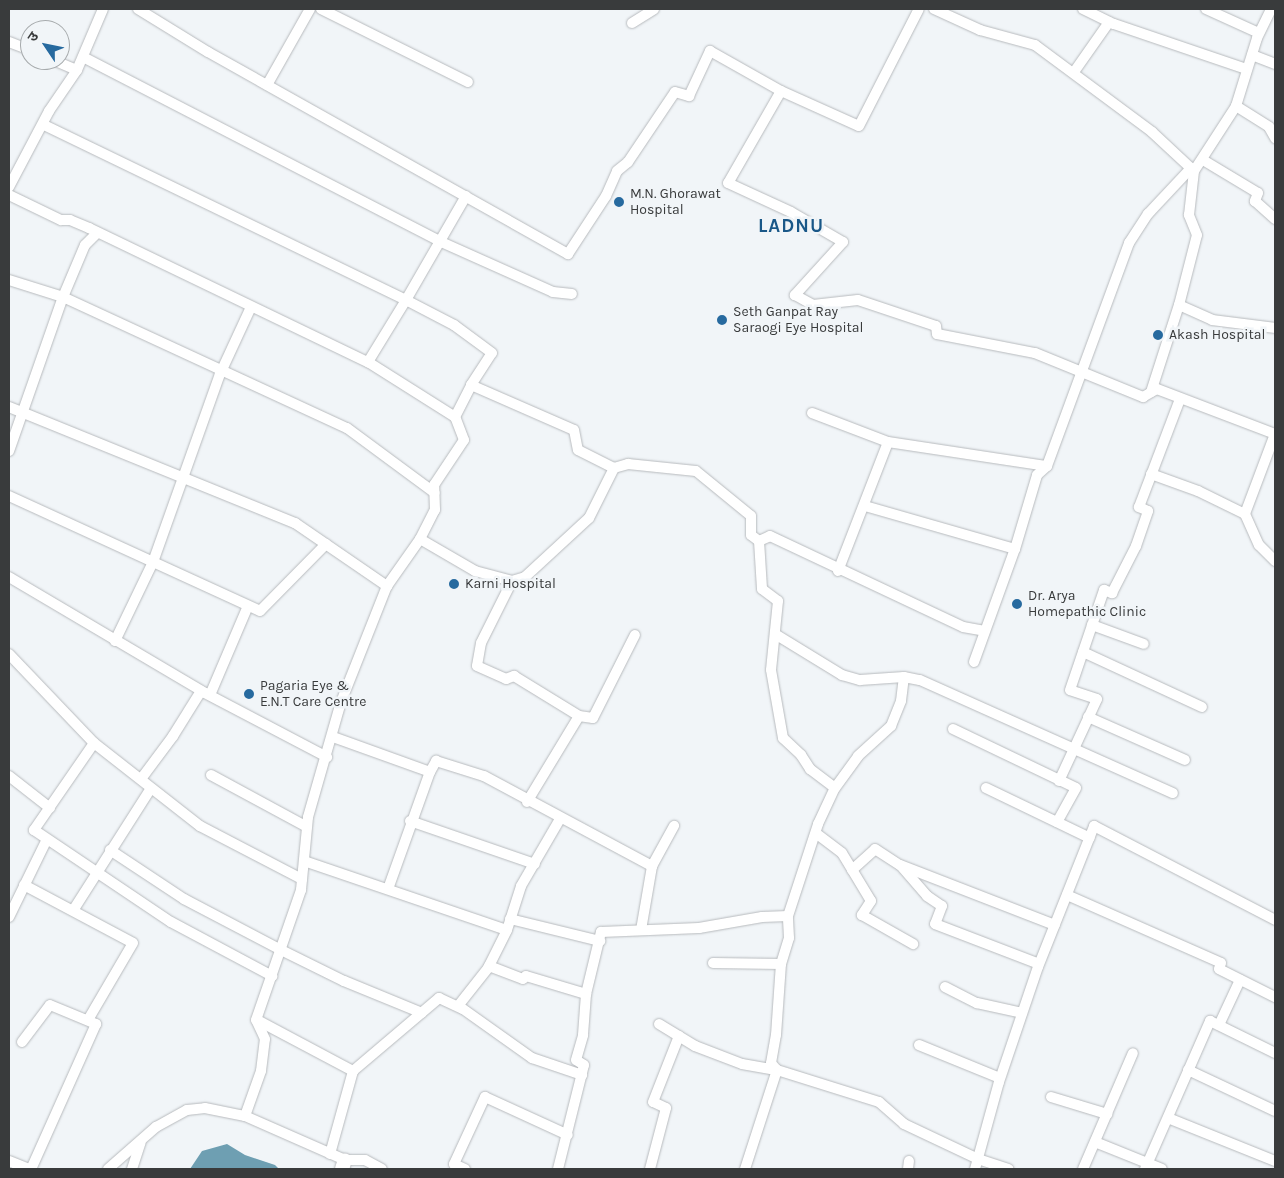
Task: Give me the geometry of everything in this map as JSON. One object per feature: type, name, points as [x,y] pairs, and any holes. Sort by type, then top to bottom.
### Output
[{"type":"street","points":[[9,187],[44,125],[49,111],[77,70],[103,9]]},
{"type":"street","points":[[138,9],[267,85],[568,254],[606,196],[618,171],[628,162],[675,92],[688,96],[710,51],[781,91],[859,126],[919,9]]},
{"type":"street","points":[[267,85],[310,9]]},
{"type":"street","points":[[320,9],[468,82]]},
{"type":"street","points":[[632,24],[654,9]]},
{"type":"street","points":[[934,9],[980,30],[1035,45],[1074,72],[1152,132],[1193,169]]},
{"type":"street","points":[[1083,9],[1109,22],[1246,69]]},
{"type":"street","points":[[1206,9],[1259,33]]},
{"type":"street","points":[[974,662],[1015,549],[1037,475],[1047,466],[1083,373],[1129,243],[1148,214],[1203,160],[1236,106],[1246,69],[1259,33],[1271,9]]},
{"type":"street","points":[[1074,72],[1109,22]]},
{"type":"street","points":[[1252,55],[1275,64]]},
{"type":"street","points":[[83,57],[439,241],[553,292],[572,294]]},
{"type":"street","points":[[70,67],[77,70]]},
{"type":"street","points":[[781,91],[728,183],[791,212],[843,242],[795,295],[813,305],[858,300],[936,326],[936,334],[1035,353],[1143,397],[1157,389],[1275,434],[1245,514]]},
{"type":"street","points":[[1236,106],[1269,127],[1275,138]]},
{"type":"street","points":[[44,125],[454,325],[492,353],[471,385],[455,417]]},
{"type":"street","points":[[1203,160],[1258,193],[1255,200],[1275,219]]},
{"type":"street","points":[[1151,392],[1179,305],[1197,235],[1189,216],[1193,169]]},
{"type":"street","points":[[9,195],[368,362],[455,417],[464,440],[434,485],[435,510],[420,540],[387,586],[341,702],[328,757],[307,827],[302,879],[281,950],[256,1020],[265,1039],[261,1070],[245,1116]]},
{"type":"street","points":[[368,362],[466,196]]},
{"type":"street","points":[[9,451],[24,414],[63,297],[85,245],[96,234]]},
{"type":"street","points":[[9,280],[63,297],[347,428],[435,493]]},
{"type":"street","points":[[1179,305],[1212,320],[1275,328]]},
{"type":"street","points":[[115,641],[153,562],[186,479],[222,371],[251,307]]},
{"type":"street","points":[[471,385],[574,430],[578,450],[614,468],[628,464],[696,471],[751,516],[751,535],[759,541],[762,589],[778,601],[771,670],[783,738],[801,754],[810,770],[835,788]]},
{"type":"street","points":[[1059,781],[1096,699],[1070,690],[1104,590],[1112,593],[1136,546],[1148,511],[1139,507],[1180,399]]},
{"type":"street","points":[[9,407],[295,523],[387,586]]},
{"type":"street","points":[[812,413],[888,442],[1047,466]]},
{"type":"street","points":[[838,571],[865,506],[888,442]]},
{"type":"street","points":[[420,540],[475,571],[512,581],[525,577],[589,518],[614,468]]},
{"type":"street","points":[[1151,474],[1198,491],[1245,514],[1259,546],[1275,561]]},
{"type":"street","points":[[9,496],[260,611],[326,544]]},
{"type":"street","points":[[865,506],[1015,549]]},
{"type":"street","points":[[759,541],[770,536],[838,571],[963,627],[985,632]]},
{"type":"street","points":[[9,577],[206,693],[328,757]]},
{"type":"street","points":[[512,581],[481,643],[477,666],[506,678],[514,676],[579,716],[593,718],[635,635]]},
{"type":"street","points":[[140,779],[206,693],[248,606]]},
{"type":"street","points":[[1092,625],[1144,644]]},
{"type":"street","points":[[775,634],[842,674],[860,680],[904,677],[920,680],[1173,793]]},
{"type":"street","points":[[1083,652],[1202,707]]},
{"type":"street","points":[[9,654],[94,743],[200,826],[302,879]]},
{"type":"street","points":[[777,1070],[771,1063],[776,1035],[781,964],[789,938],[788,916],[817,834],[818,824],[835,788],[858,756],[891,726],[901,701],[904,677]]},
{"type":"street","points":[[527,802],[579,716]]},
{"type":"street","points":[[1088,717],[1185,760]]},
{"type":"street","points":[[953,729],[1076,788],[1057,822]]},
{"type":"street","points":[[332,737],[430,772]]},
{"type":"street","points":[[94,743],[34,830],[46,840],[171,922],[272,976]]},
{"type":"street","points":[[388,889],[410,821],[436,761],[484,776],[527,802],[652,866]]},
{"type":"street","points":[[211,775],[307,827]]},
{"type":"street","points":[[9,776],[50,808]]},
{"type":"street","points":[[74,909],[151,788]]},
{"type":"street","points":[[986,788],[1090,838]]},
{"type":"street","points":[[458,1006],[489,966],[507,930],[521,886],[560,819]]},
{"type":"street","points":[[410,821],[535,864]]},
{"type":"street","points":[[641,930],[652,866],[674,826]]},
{"type":"street","points":[[976,1164],[1000,1078],[1039,964],[1094,826],[1275,920]]},
{"type":"street","points":[[817,834],[836,846],[871,901],[862,915],[913,944]]},
{"type":"street","points":[[10,912],[46,840]]},
{"type":"street","points":[[852,870],[874,849],[900,865],[1055,925]]},
{"type":"street","points":[[110,850],[184,899],[281,950],[344,981],[422,1013]]},
{"type":"street","points":[[304,861],[507,930]]},
{"type":"street","points":[[900,865],[928,896],[942,906],[935,924],[1039,964]]},
{"type":"street","points":[[24,885],[74,909],[132,943],[88,1020]]},
{"type":"street","points":[[1067,895],[1221,963],[1219,969],[1275,997]]},
{"type":"street","points":[[558,1169],[568,1136],[584,1065],[576,1060],[583,1035],[586,994],[601,932],[699,928],[762,917],[788,916]]},
{"type":"street","points":[[510,919],[600,941]]},
{"type":"street","points":[[713,963],[781,964]]},
{"type":"street","points":[[489,966],[523,979],[526,976],[586,994]]},
{"type":"street","points":[[1219,1026],[1240,980]]},
{"type":"street","points":[[945,987],[977,1003],[1022,1013]]},
{"type":"street","points":[[330,1154],[353,1071],[439,998],[458,1006],[532,1058],[582,1075]]},
{"type":"street","points":[[9,1161],[25,1169],[96,1024],[50,1005],[22,1042]]},
{"type":"street","points":[[256,1020],[353,1071]]},
{"type":"street","points":[[1146,1166],[1210,1021],[1275,1052]]},
{"type":"street","points":[[659,1024],[679,1036],[742,1064],[777,1070],[879,1102],[904,1124],[976,1164],[1008,1169]]},
{"type":"street","points":[[650,1169],[666,1108],[653,1102],[679,1036]]},
{"type":"street","points":[[919,1045],[1000,1078]]},
{"type":"street","points":[[1083,1169],[1133,1053]]},
{"type":"street","points":[[746,1169],[777,1070]]},
{"type":"street","points":[[1188,1070],[1275,1111]]},
{"type":"street","points":[[465,1169],[454,1164],[485,1097],[568,1136]]},
{"type":"street","points":[[1051,1097],[1107,1114]]},
{"type":"street","points":[[108,1169],[156,1126],[187,1110],[205,1108],[245,1116],[330,1154],[344,1165],[365,1160],[382,1169]]},
{"type":"street","points":[[1168,1118],[1275,1161]]},
{"type":"street","points":[[132,1169],[142,1140]]},
{"type":"street","points":[[1095,1142],[1146,1166],[1162,1169]]},
{"type":"water","points":[[227,1144],[245,1155],[275,1165],[279,1169],[190,1169],[202,1151]]},
{"type":"place","name":"M.N. Ghorawat Hospital","points":[[619,202]]},
{"type":"place","name":"Seth Ganpat Ray Saraogi Eye Hospital","points":[[722,320]]},
{"type":"place","name":"Akash Hospital","points":[[1158,335]]},
{"type":"place","name":"Karni Hospital","points":[[454,584]]},
{"type":"place","name":"Dr. Arya Homepathic Clinic","points":[[1017,604]]},
{"type":"place","name":"Pagaria Eye & E.N.T Care Centre","points":[[249,694]]},
{"type":"district","name":"LADNU","points":[[791,227]]}]
